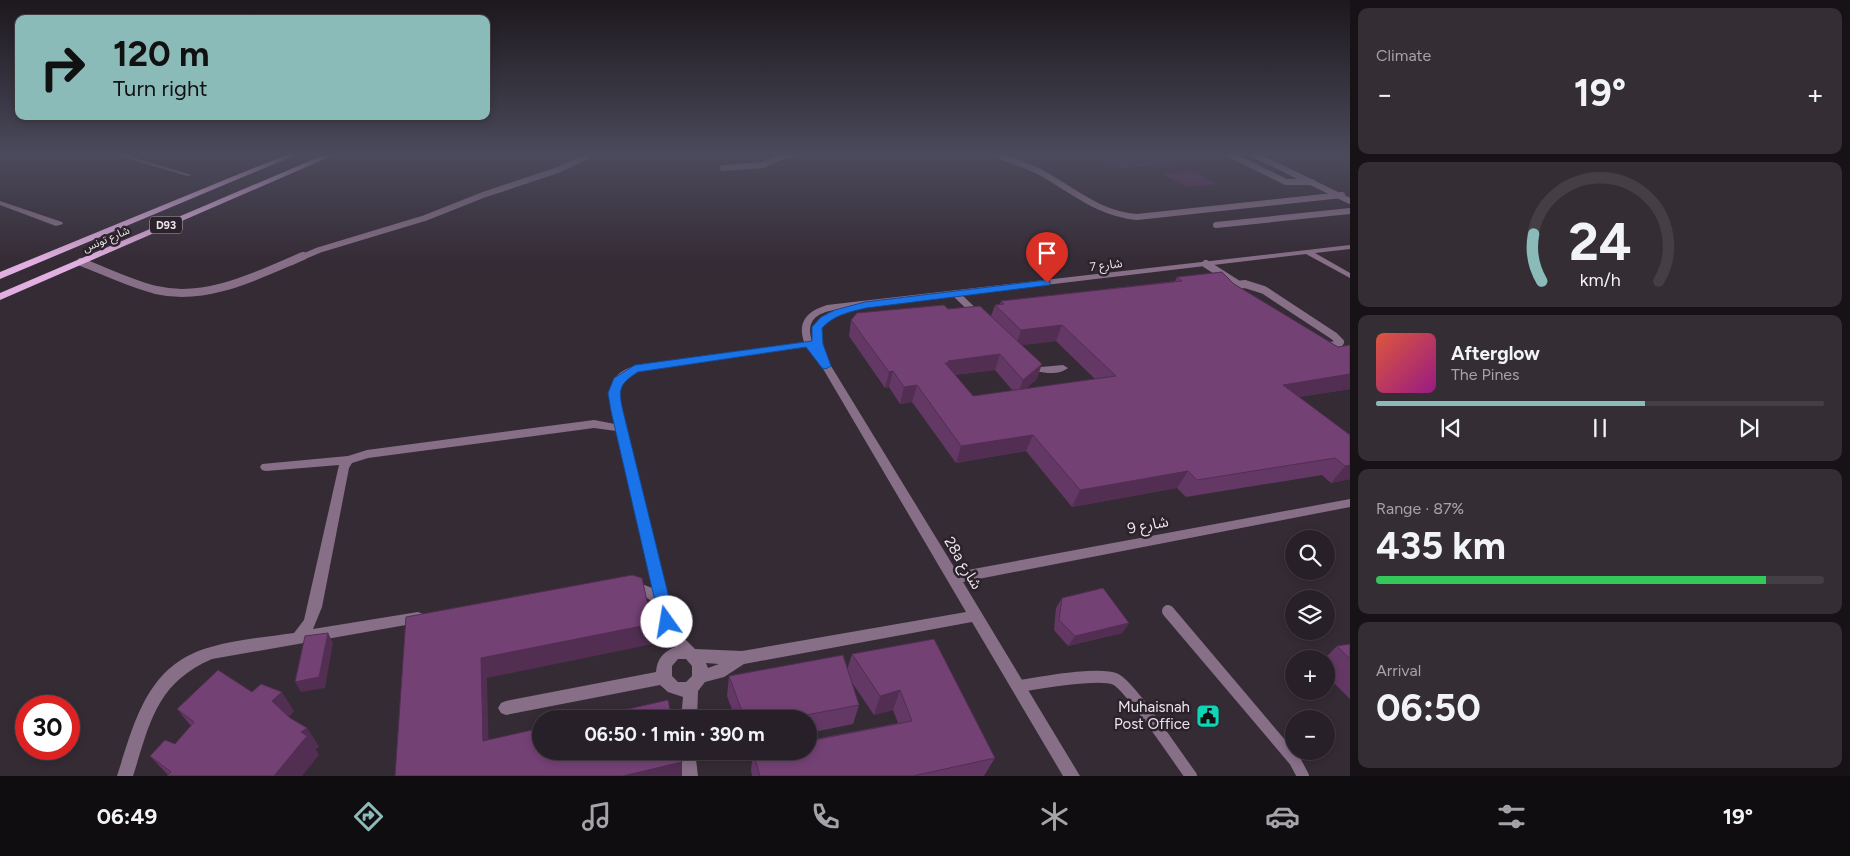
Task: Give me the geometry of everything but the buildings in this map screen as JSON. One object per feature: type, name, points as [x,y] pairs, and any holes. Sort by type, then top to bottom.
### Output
[{"type":"main road","name":"شارع تونس","points":[[0,276],[207,190]]},
{"type":"main road","name":"شارع تونس","points":[[0,297],[248,190]]},
{"type":"street","points":[[0,202],[59,224]]},
{"type":"street","name":"شارع 7","points":[[865,305],[1350,247]]},
{"type":"street","points":[[1307,252],[1350,276]]},
{"type":"street","points":[[956,294],[984,322]]},
{"type":"street","points":[[691,710],[696,682],[702,669],[693,655],[670,630],[621,429],[613,393],[614,388],[620,378],[630,371],[808,344],[804,331],[805,326],[815,314],[835,306],[865,305]]},
{"type":"street","name":"28a شارع","points":[[826,366],[817,344],[817,327],[831,315],[865,305]]},
{"type":"street","name":"28a شارع","points":[[808,344],[826,366],[1072,776]]},
{"type":"street","points":[[1019,357],[1029,367],[1037,370],[1062,368]]},
{"type":"street","points":[[266,467],[348,460],[367,454],[594,424],[606,424],[621,429]]},
{"type":"street","points":[[299,637],[310,623],[315,607],[343,467],[348,460]]},
{"type":"street","name":"شارع 9","points":[[953,578],[1350,503]]},
{"type":"street","points":[[620,584],[642,590],[662,602]]},
{"type":"street","points":[[126,776],[152,700],[168,676],[190,660],[211,653],[435,615]]},
{"type":"street","points":[[742,658],[719,672],[696,682],[675,687],[668,683],[664,677],[663,670],[669,657],[684,653],[742,658],[976,616]]},
{"type":"street","points":[[506,708],[664,677]]},
{"type":"street","points":[[689,760],[690,776]]},
{"type":"lane","points":[[81,262],[162,292],[181,293],[212,290],[242,281],[319,250],[425,218],[498,190]]},
{"type":"lane","points":[[1069,190],[1100,210],[1122,216],[1137,217],[1342,195]]},
{"type":"lane","points":[[1331,190],[1350,201]]},
{"type":"lane","points":[[1216,226],[1350,211]]},
{"type":"lane","points":[[1206,264],[1239,285],[1249,285],[1264,290],[1334,336],[1340,342],[1320,347],[1302,342],[1227,292],[1226,288],[1228,286],[1239,285]]},
{"type":"lane","points":[[1168,612],[1295,761],[1303,776]]},
{"type":"lane","points":[[1019,686],[1102,676],[1116,679],[1129,691],[1191,776]]},
{"type":"place","name":"Muhaisnah Post Office","points":[[1208,716]]},
{"type":"route","points":[[667,622],[613,393],[616,383],[620,378],[635,369],[808,344],[826,366],[817,344],[817,327],[825,319],[838,312],[865,305],[1047,283]]}]
